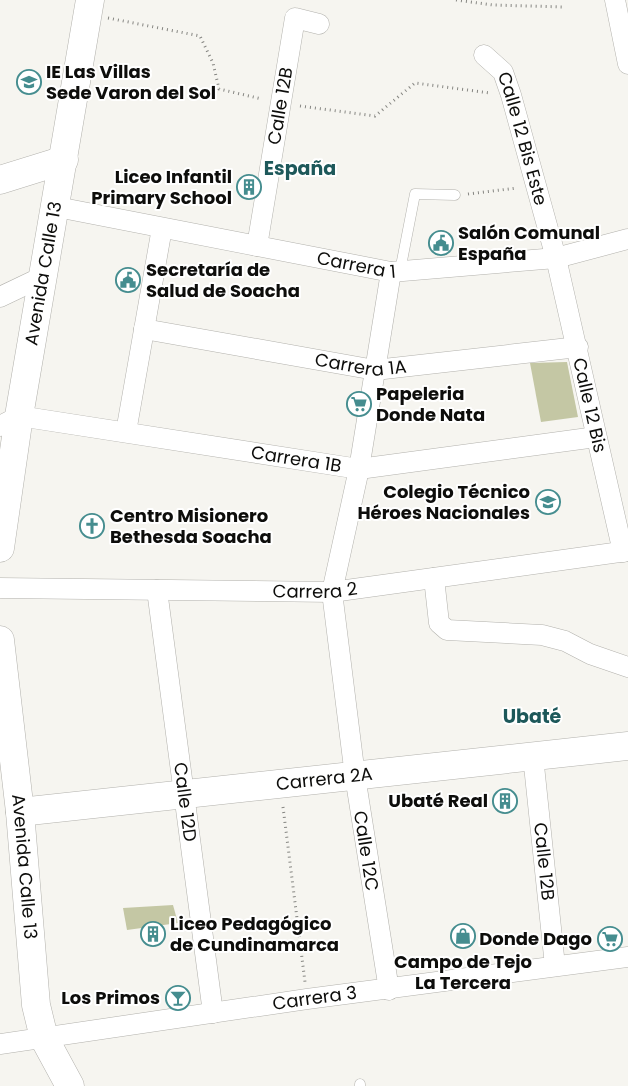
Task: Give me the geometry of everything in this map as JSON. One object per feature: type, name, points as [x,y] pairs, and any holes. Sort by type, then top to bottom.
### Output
[{"type":"main road","name":"Avenida Calle 13","points":[[0,548],[10,421],[44,276],[90,0]]},
{"type":"main road","points":[[0,180],[64,160]]},
{"type":"main road","name":"Avenida Calle 13","points":[[0,640],[20,812],[36,1005],[44,1038],[70,1086]]},
{"type":"main road","name":"Carrera 2A","points":[[20,812],[628,746]]},
{"type":"street","points":[[615,0],[628,64]]},
{"type":"street","name":"Calle 12B","points":[[257,246],[295,18],[319,24]]},
{"type":"street","name":"Calle 12 Bis Este","points":[[484,55],[503,72],[556,258]]},
{"type":"street","name":"Carrera 1","points":[[57,207],[396,271],[556,258],[628,239]]},
{"type":"street","points":[[126,432],[162,228]]},
{"type":"street","name":"Calle 12 Bis","points":[[556,258],[578,348],[596,437],[625,552]]},
{"type":"street","name":"Calle 12C","points":[[389,990],[354,776],[332,592],[359,469],[375,370],[396,271]]},
{"type":"street","points":[[0,297],[44,276]]},
{"type":"street","name":"Carrera 1A","points":[[144,329],[375,370],[578,348]]},
{"type":"street","name":"Carrera 1B","points":[[10,421],[126,432],[359,469],[596,437]]},
{"type":"street","name":"Carrera 2","points":[[0,588],[332,592],[625,552]]},
{"type":"street","points":[[434,578],[439,622],[453,632],[542,635],[564,641],[590,654],[628,667]]},
{"type":"street","name":"Calle 12D","points":[[157,590],[213,1013]]},
{"type":"street","name":"Calle 12B","points":[[533,756],[555,966]]},
{"type":"street","name":"Carrera 3","points":[[0,1044],[628,957]]},
{"type":"lane","points":[[396,271],[415,194],[455,194]]},
{"type":"path","points":[[456,0],[564,7]]},
{"type":"path","points":[[130,22],[200,36],[213,63],[219,89],[281,103],[375,116],[415,82],[511,95]]},
{"type":"path","points":[[455,194],[504,191],[534,184]]},
{"type":"path","points":[[279,784],[307,1000]]},
{"type":"green space","points":[[567,362],[578,417],[541,422],[530,363]]},
{"type":"green space","points":[[173,905],[178,923],[127,930],[123,908]]},
{"type":"place","name":"IE Las Villas Sede Varon del Sol","points":[[29,82]]},
{"type":"place","name":"Liceo Infantil Primary School","points":[[249,187]]},
{"type":"place","name":"Salón Comunal España","points":[[441,243]]},
{"type":"place","name":"Secretaría de Salud de Soacha","points":[[128,280]]},
{"type":"place","name":"Papeleria Donde Nata","points":[[359,404]]},
{"type":"place","name":"Colegio Técnico Héroes Nacionales","points":[[548,502]]},
{"type":"place","name":"Centro Misionero Bethesda Soacha","points":[[92,526]]},
{"type":"place","name":"Ubaté Real","points":[[505,801]]},
{"type":"place","name":"Liceo Pedagógico de Cundinamarca","points":[[153,934]]},
{"type":"place","name":"Campo de Tejo La Tercera","points":[[463,936]]},
{"type":"place","name":"Donde Dago","points":[[610,939]]},
{"type":"place","name":"Los Primos","points":[[178,998]]},
{"type":"district","name":"España","points":[[300,168]]},
{"type":"district","name":"Ubaté","points":[[532,716]]}]
